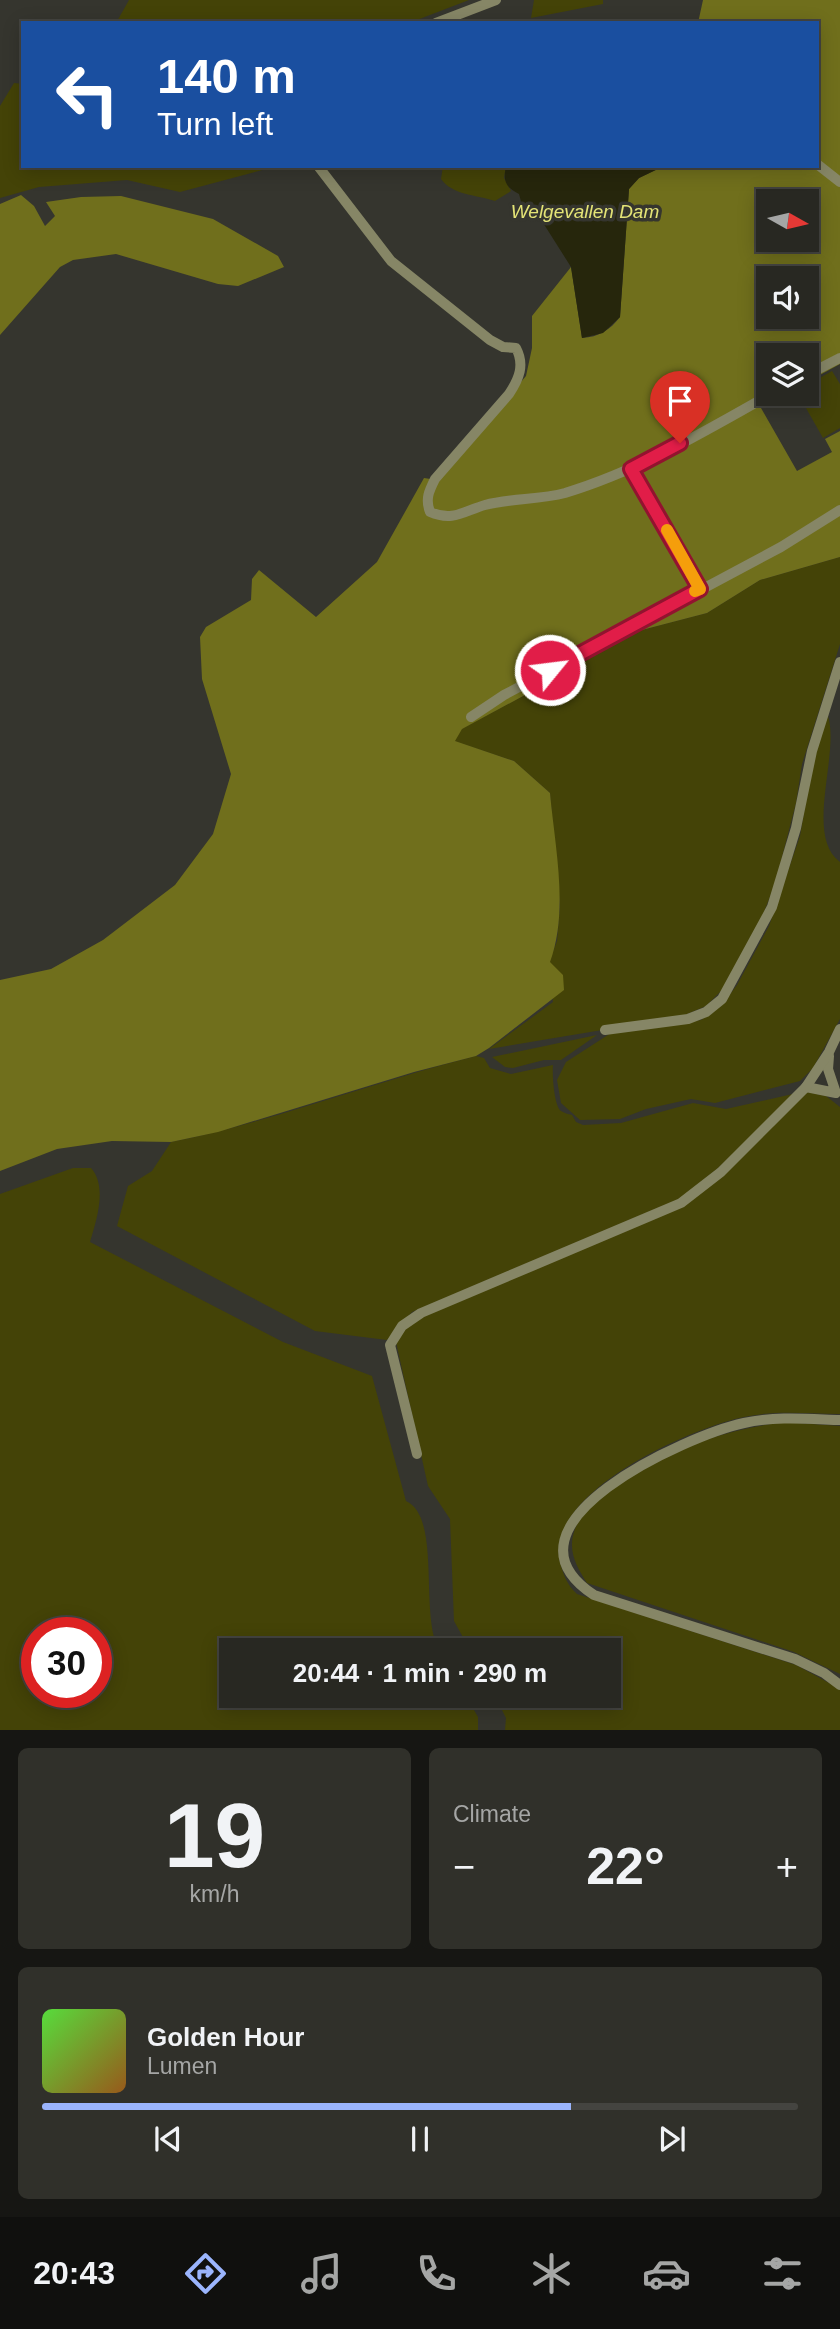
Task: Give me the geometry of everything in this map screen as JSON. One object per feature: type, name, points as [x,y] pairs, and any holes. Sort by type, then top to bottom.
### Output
[{"type":"street","points":[[441,21],[496,0]]},
{"type":"street","points":[[819,165],[840,181]]},
{"type":"street","points":[[320,168],[397,268],[490,340],[503,347],[516,348],[520,356],[521,367],[509,394],[435,479],[428,493],[427,504],[430,512],[447,518],[463,515],[484,505],[561,494],[631,469],[756,402]]},
{"type":"street","points":[[819,369],[840,358]]},
{"type":"street","points":[[631,469],[700,589]]},
{"type":"street","points":[[471,716],[781,547],[840,510]]},
{"type":"street","points":[[605,1030],[688,1019],[706,1013],[722,999],[733,982],[772,907],[796,828],[811,751],[840,662]]},
{"type":"street","points":[[417,1454],[390,1345],[402,1326],[421,1313],[681,1203],[721,1172],[806,1087],[829,1052],[840,1029]]},
{"type":"street","points":[[829,1052],[828,1069],[838,1096]]},
{"type":"street","points":[[806,1087],[838,1096]]},
{"type":"street","points":[[840,1420],[779,1418],[744,1423],[678,1446],[608,1486],[581,1509],[569,1526],[564,1547],[570,1570],[581,1586],[594,1595],[795,1659],[824,1672],[840,1685]]},
{"type":"shaded area","points":[[129,0],[469,0],[414,21],[117,21]]},
{"type":"shaded area","points":[[534,0],[603,0],[603,4],[531,18]]},
{"type":"shaded area","points":[[703,0],[840,0],[840,364],[819,375],[819,343],[756,343],[756,406],[765,406],[761,408],[797,471],[832,452],[825,439],[840,431],[840,557],[760,580],[707,613],[615,637],[525,695],[462,729],[455,741],[514,761],[550,793],[560,900],[556,942],[550,962],[563,975],[564,990],[476,1056],[414,1072],[218,1132],[171,1142],[112,1141],[57,1149],[0,1171],[0,980],[51,969],[103,940],[175,885],[213,834],[231,774],[202,679],[200,637],[206,627],[251,600],[252,579],[259,570],[316,617],[377,562],[424,478],[437,480],[526,376],[532,348],[532,316],[571,267],[582,338],[599,334],[616,322],[620,317],[629,189],[639,178],[660,168],[819,168],[819,21],[698,21]]},
{"type":"shaded area","points":[[14,83],[21,84],[21,168],[270,168],[180,192],[127,180],[39,187],[0,198],[0,106]]},
{"type":"shaded area","points":[[443,168],[506,168],[504,178],[511,191],[495,201],[458,191],[441,179]]},
{"type":"shaded area","points":[[21,195],[34,206],[45,226],[55,216],[46,202],[81,197],[121,196],[213,219],[278,256],[284,267],[238,286],[218,284],[116,254],[73,260],[60,267],[0,335],[0,204]]},
{"type":"shaded area","points":[[832,371],[840,384],[840,428],[823,438],[805,406],[819,406],[819,378]]},
{"type":"shaded area","points":[[840,557],[840,644],[802,764],[796,803],[775,884],[760,922],[725,987],[706,1006],[680,1017],[489,1049],[553,1002],[549,962],[557,941],[560,906],[550,793],[514,761],[454,741],[461,729],[525,695],[615,637],[707,613],[760,580]]},
{"type":"shaded area","points":[[828,716],[830,751],[824,814],[825,834],[830,850],[840,862],[840,1019],[813,1068],[800,1081],[715,1103],[691,1099],[646,1109],[620,1119],[580,1120],[561,1103],[557,1080],[566,1062],[611,1033],[701,1020],[721,1006],[737,985],[769,926],[800,836],[813,760],[825,717]]},
{"type":"shaded area","points":[[597,1035],[561,1060],[544,1060],[513,1068],[505,1067],[492,1057]]},
{"type":"shaded area","points":[[476,1056],[484,1058],[490,1068],[511,1074],[553,1065],[554,1090],[559,1108],[583,1125],[621,1123],[693,1103],[726,1109],[797,1093],[717,1169],[679,1199],[412,1312],[387,1340],[315,1331],[117,1226],[128,1186],[152,1171],[171,1142],[248,1123]]},
{"type":"shaded area","points":[[807,1092],[826,1096],[840,1107],[840,1414],[780,1413],[744,1417],[690,1435],[658,1450],[597,1489],[574,1512],[561,1536],[560,1562],[566,1579],[577,1594],[796,1665],[840,1689],[840,1730],[505,1730],[506,1718],[501,1708],[621,1708],[621,1638],[463,1638],[454,1621],[450,1519],[428,1486],[396,1342],[401,1332],[422,1317],[682,1207]]},
{"type":"shaded area","points":[[73,1168],[91,1168],[96,1176],[100,1194],[90,1242],[283,1342],[372,1376],[406,1501],[417,1511],[424,1526],[430,1614],[434,1638],[219,1638],[219,1708],[473,1708],[478,1717],[478,1730],[0,1730],[0,1194]]},
{"type":"shaded area","points":[[783,1422],[840,1426],[840,1674],[794,1652],[587,1583],[572,1551],[575,1529],[583,1516],[596,1502],[632,1476],[705,1440]]},
{"type":"water","name":"Welgevallen Dam","points":[[506,168],[660,168],[639,178],[629,189],[620,317],[603,333],[582,338],[571,267],[540,218],[522,205],[519,194],[508,186]]},
{"type":"slow traffic","points":[[667,530],[700,589],[695,591]]},
{"type":"route","points":[[550,670],[700,589],[631,469],[680,443]]}]
